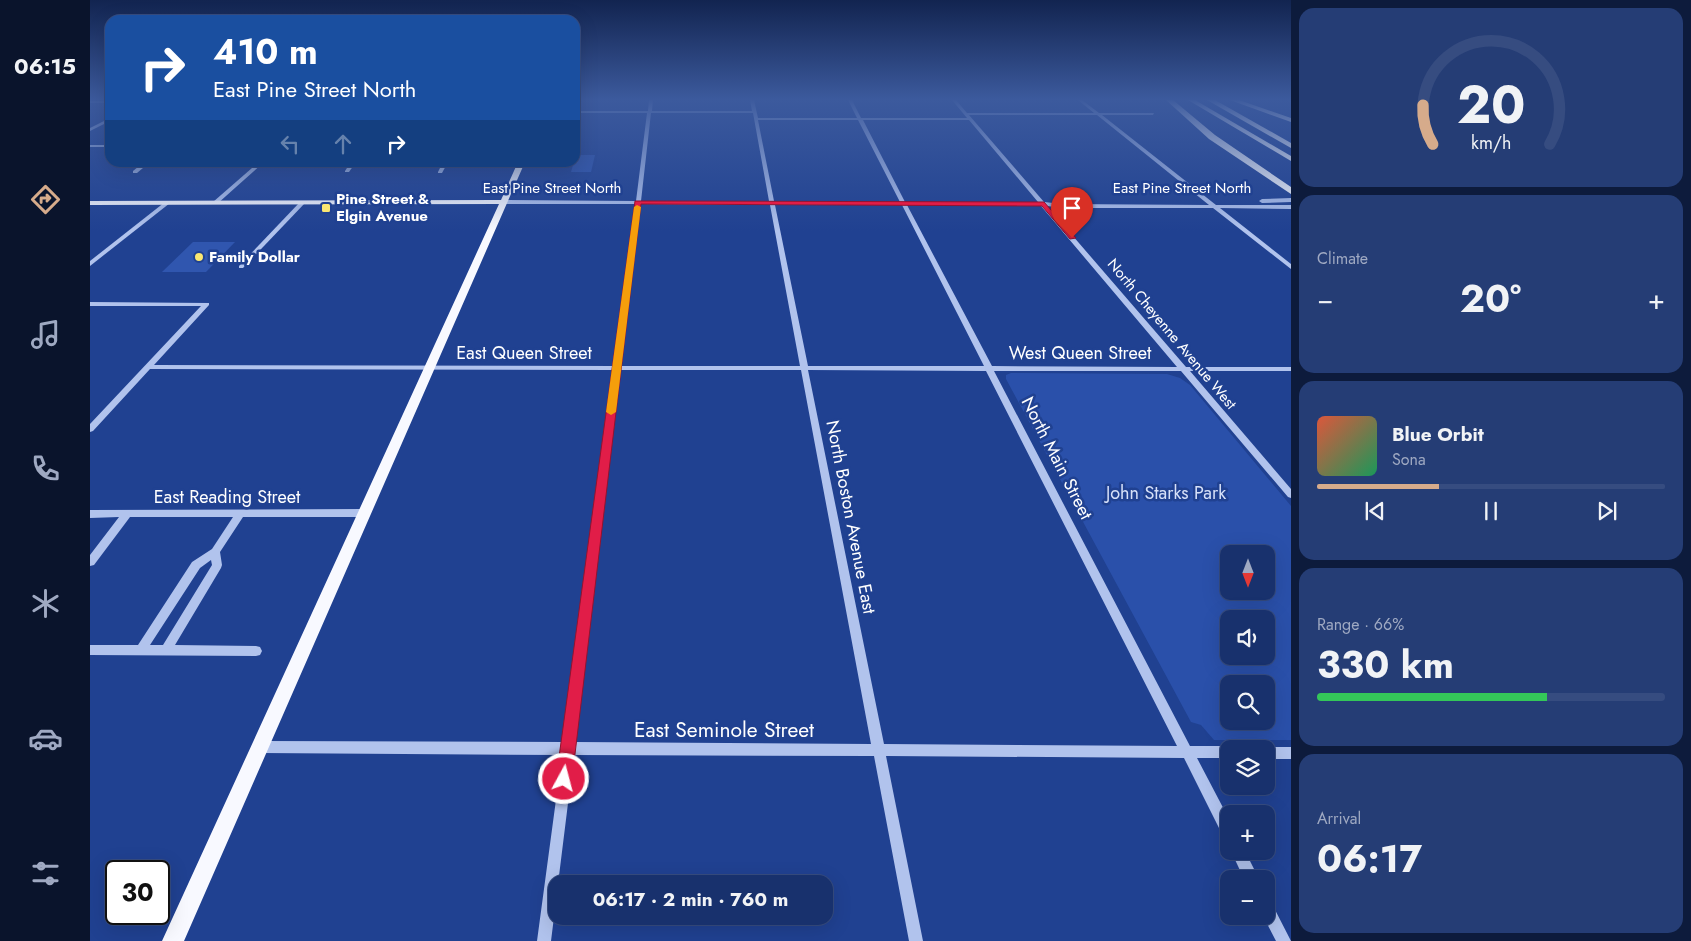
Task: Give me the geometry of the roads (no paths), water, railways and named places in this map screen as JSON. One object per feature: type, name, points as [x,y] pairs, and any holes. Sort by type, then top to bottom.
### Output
[{"type":"highway","points":[[1223,144],[1291,190]]},
{"type":"highway","points":[[1265,144],[1291,159]]},
{"type":"main road","points":[[173,941],[520,167]]},
{"type":"main road","name":"East Pine Street North","points":[[90,203],[505,202]]},
{"type":"street","points":[[544,941],[645,144]]},
{"type":"street","name":"North Boston Avenue East","points":[[761,144],[916,941]]},
{"type":"street","name":"North Main Street","points":[[873,144],[1220,816]]},
{"type":"street","name":"North Cheyenne Avenue West","points":[[992,144],[1291,495]]},
{"type":"street","points":[[1135,144],[1291,267]]},
{"type":"street","points":[[90,146],[105,146]]},
{"type":"street","points":[[134,172],[141,167]]},
{"type":"street","points":[[215,203],[256,167]]},
{"type":"street","points":[[347,171],[350,167]]},
{"type":"street","points":[[440,172],[443,167]]},
{"type":"street","name":"East Pine Street North","points":[[1044,204],[1060,202],[1291,200]]},
{"type":"street","name":"East Pine Street North","points":[[505,202],[1291,207]]},
{"type":"street","points":[[90,264],[167,203]]},
{"type":"street","points":[[241,267],[302,203]]},
{"type":"street","points":[[90,304],[207,304],[90,429]]},
{"type":"street","name":"East Queen Street","points":[[148,367],[990,368]]},
{"type":"street","name":"West Queen Street","points":[[990,368],[1291,369]]},
{"type":"street","name":"East Reading Street","points":[[90,514],[364,513]]},
{"type":"street","points":[[90,562],[127,514]]},
{"type":"street","points":[[141,650],[196,565],[215,552],[240,514]]},
{"type":"street","points":[[166,650],[217,565],[215,552]]},
{"type":"street","points":[[90,650],[256,651]]},
{"type":"street","name":"East Seminole Street","points":[[260,747],[1220,752]]},
{"type":"street","points":[[1275,753],[1291,753]]},
{"type":"street","points":[[1275,924],[1284,941]]},
{"type":"place","name":"Pine Street & Elgin Avenue","points":[[326,208]]},
{"type":"place","name":"Family Dollar","points":[[199,257]]},
{"type":"park label","name":"John Starks Park","points":[[1166,493]]}]
